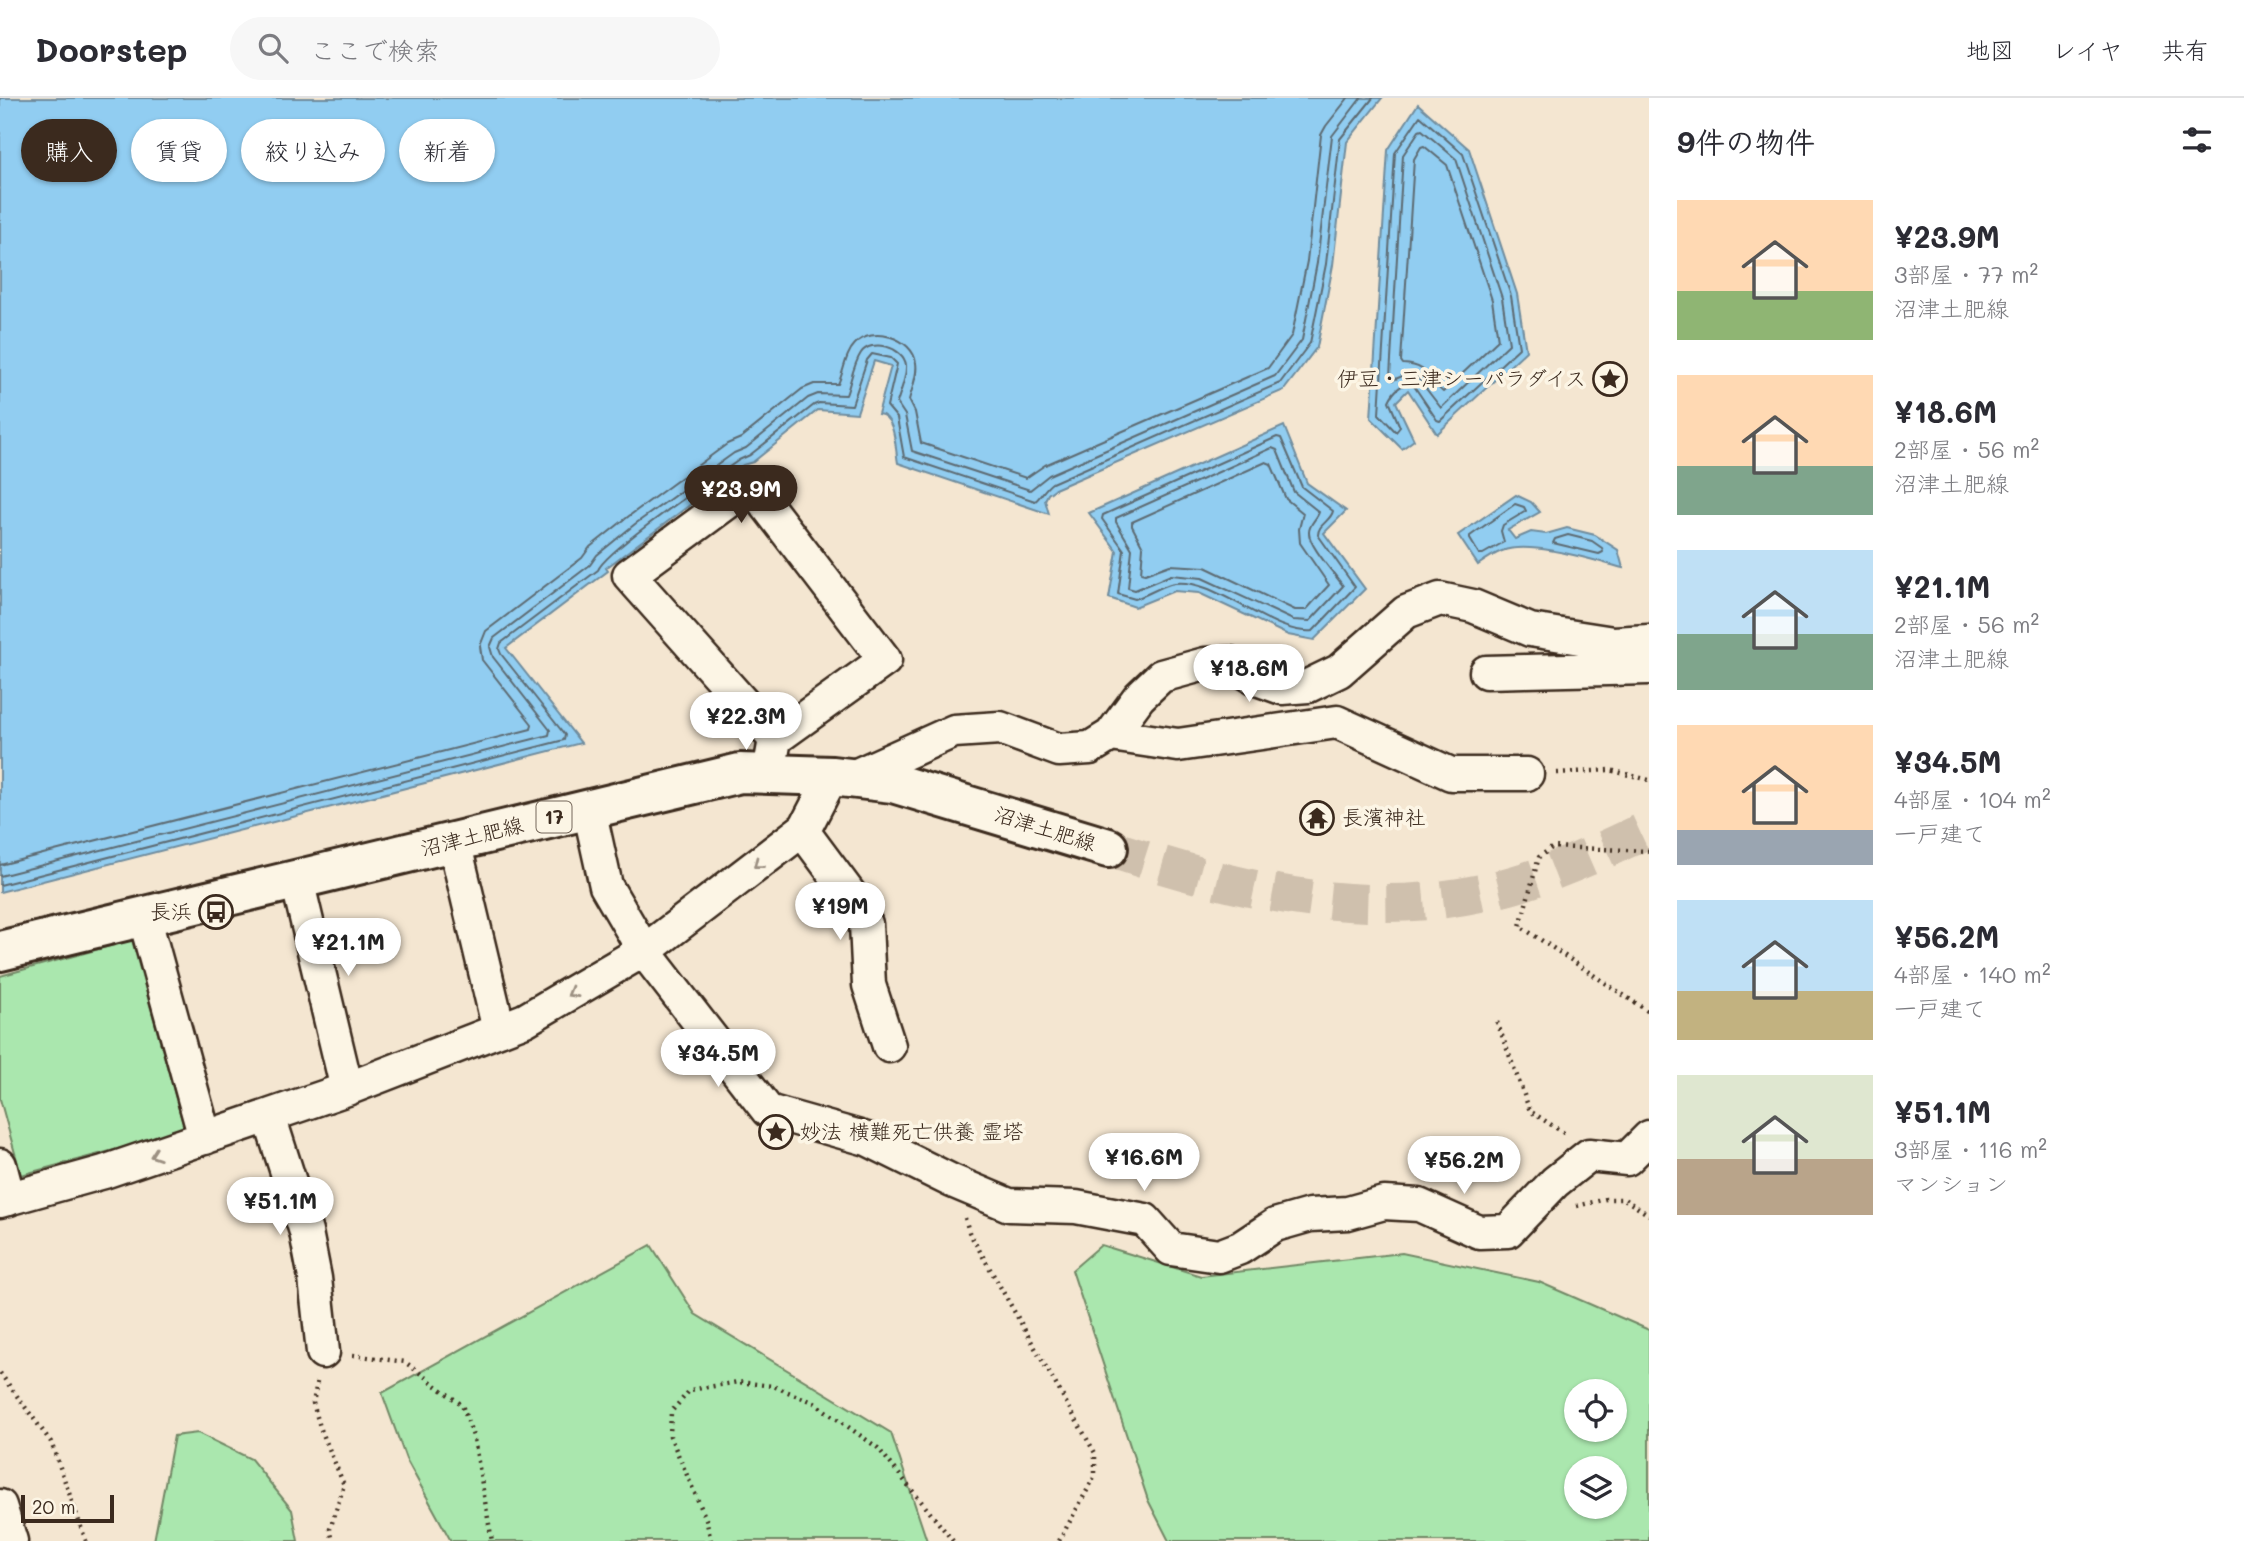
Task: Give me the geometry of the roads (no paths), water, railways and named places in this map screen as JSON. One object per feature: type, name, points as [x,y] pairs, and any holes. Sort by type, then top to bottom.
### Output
[{"type":"main road","name":"沼津土肥線","points":[[0,951],[740,773],[772,756],[841,777],[893,783],[1108,848]]},
{"type":"street","points":[[751,485],[885,660],[772,756],[629,575],[751,485]]},
{"type":"street","points":[[0,1165],[5,1200],[104,1172],[270,1116],[525,1020],[644,951],[802,830],[841,777],[954,731],[1000,728],[1059,750],[1090,748],[1111,735],[1139,697],[1161,677],[1205,664],[1230,663],[1256,679],[1282,688],[1308,686],[1339,671],[1406,612],[1440,599],[1473,606],[1530,630],[1612,643],[1649,641]]},
{"type":"street","points":[[1486,671],[1649,668]]},
{"type":"street","points":[[1111,735],[1178,745],[1337,722],[1451,774],[1527,774]]},
{"type":"street","points":[[589,809],[606,886],[644,951],[768,1111],[867,1139],[952,1181],[1009,1205],[1076,1207],[1145,1220],[1171,1249],[1219,1256],[1240,1248],[1275,1225],[1310,1215],[1348,1213],[1384,1203],[1419,1205],[1479,1232],[1508,1231],[1555,1182],[1588,1155],[1628,1159],[1649,1137]]},
{"type":"street","points":[[802,830],[854,900],[866,923],[869,985],[889,1046]]},
{"type":"street","points":[[454,842],[499,1030]]},
{"type":"street","points":[[297,880],[347,1089]]},
{"type":"street","points":[[144,916],[205,1138]]},
{"type":"street","points":[[270,1116],[306,1232],[315,1278],[323,1352]]},
{"type":"street","points":[[0,1506],[11,1541]]},
{"type":"water","points":[[0,98],[1382,98],[1347,142],[1333,265],[1317,347],[1284,390],[1055,489],[1045,500],[1049,514],[898,463],[891,426],[884,416],[878,414],[891,366],[874,361],[857,413],[818,410],[753,462],[743,465],[606,568],[608,571],[506,648],[581,743],[0,892]]},
{"type":"water","points":[[1418,104],[1469,149],[1517,294],[1526,351],[1437,434],[1408,390],[1396,402],[1414,440],[1402,449],[1371,418],[1388,150]]},
{"type":"water","points":[[1284,426],[1307,483],[1346,511],[1324,533],[1365,589],[1314,640],[1288,635],[1199,593],[1174,591],[1135,607],[1109,598],[1117,551],[1089,513]]},
{"type":"water","points":[[1516,495],[1531,502],[1540,512],[1508,530],[1515,539],[1531,532],[1546,534],[1567,528],[1595,535],[1618,550],[1623,568],[1562,552],[1529,548],[1502,551],[1478,565],[1458,535]]},
{"type":"tunnel","points":[[1108,848],[1259,890],[1361,903],[1412,902],[1464,896],[1516,884],[1567,866],[1649,829]]},
{"type":"place","name":"伊豆・三津シーパラダイス","points":[[1610,379]]},
{"type":"place","name":"長濱神社","points":[[1317,818]]},
{"type":"place","name":"長浜","points":[[216,912]]},
{"type":"place","name":"妙法 横難死亡供養 霊塔","points":[[776,1132]]}]
